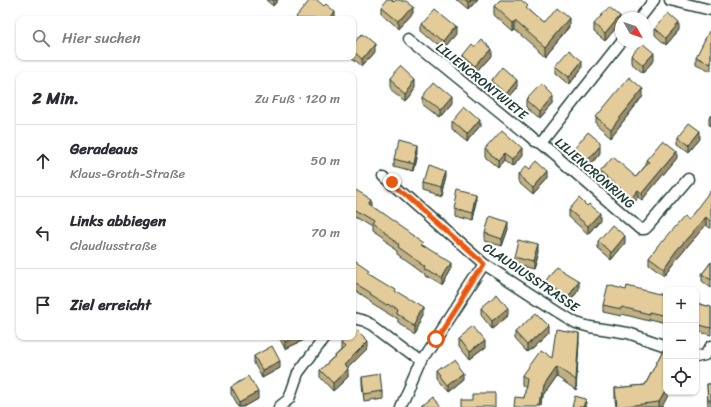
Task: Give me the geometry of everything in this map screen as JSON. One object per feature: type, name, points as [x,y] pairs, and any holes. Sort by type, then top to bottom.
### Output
[{"type":"street","points":[[645,12],[654,0]]},
{"type":"street","points":[[670,0],[711,10]]},
{"type":"street","name":"LILIENCRONTWIETE","points":[[409,38],[535,141],[541,143]]},
{"type":"street","name":"LILIENCRONRING","points":[[616,48],[541,143],[640,230],[645,230],[688,180]]},
{"type":"street","name":"CLAUDIUSSTRASSE","points":[[383,175],[484,264],[576,323],[590,327],[628,333],[663,345]]},
{"type":"street","points":[[401,407],[421,362],[484,264]]},
{"type":"street","points":[[356,318],[373,325],[421,362]]},
{"type":"street","points":[[279,407],[288,399],[298,373],[323,340]]},
{"type":"street","points":[[699,356],[705,355],[711,346]]},
{"type":"building","points":[[310,0],[317,0],[324,6],[326,4],[335,12],[332,16],[297,16]]},
{"type":"building","points":[[389,0],[393,0],[395,2],[397,0],[405,0],[412,5],[398,21],[382,8]]},
{"type":"building","points":[[500,0],[521,0],[528,6],[526,8],[544,24],[557,8],[569,18],[545,47],[515,21],[513,23],[494,6]]},
{"type":"building","points":[[609,7],[615,12],[615,22],[605,34],[594,24]]},
{"type":"building","points":[[434,9],[456,27],[444,42],[422,23]]},
{"type":"building","points":[[668,13],[679,23],[666,38],[655,28]]},
{"type":"building","points":[[709,31],[711,32],[711,64],[696,57]]},
{"type":"building","points":[[362,34],[374,44],[362,59],[356,54],[356,41]]},
{"type":"building","points":[[481,39],[492,49],[476,67],[462,55],[471,44],[474,47]]},
{"type":"building","points":[[637,48],[648,48],[654,53],[643,65],[631,55]]},
{"type":"building","points":[[569,50],[582,61],[569,77],[555,66]]},
{"type":"building","points":[[402,67],[415,79],[404,92],[390,80]]},
{"type":"building","points":[[502,67],[517,80],[506,94],[491,81]]},
{"type":"building","points":[[629,77],[643,89],[611,129],[596,117]]},
{"type":"building","points":[[433,83],[450,97],[439,110],[422,97]]},
{"type":"building","points":[[541,84],[553,96],[539,112],[526,100]]},
{"type":"building","points":[[464,106],[480,120],[468,134],[452,120]]},
{"type":"building","points":[[689,123],[700,131],[689,145],[678,137]]},
{"type":"building","points":[[502,130],[522,148],[512,160],[504,154],[498,161],[485,149]]},
{"type":"building","points":[[588,132],[600,142],[600,146],[588,160],[574,149]]},
{"type":"building","points":[[663,140],[677,151],[642,193],[638,190],[631,198],[600,172],[613,157],[636,177],[649,162],[646,160]]},
{"type":"building","points":[[398,142],[416,147],[412,164],[394,159]]},
{"type":"building","points":[[537,161],[548,171],[533,188],[518,175],[526,166],[530,169]]},
{"type":"building","points":[[428,165],[447,171],[442,189],[423,184]]},
{"type":"building","points":[[356,190],[371,199],[368,203],[425,243],[423,245],[451,263],[442,278],[425,268],[426,266],[399,247],[400,245],[371,225],[373,221],[356,211]]},
{"type":"building","points":[[458,191],[477,196],[473,214],[454,209]]},
{"type":"building","points":[[710,191],[711,220],[710,221],[706,217],[676,251],[664,268],[649,257],[662,240],[663,241],[684,217],[688,220]]},
{"type":"building","points":[[579,198],[587,206],[589,204],[600,213],[588,226],[569,210]]},
{"type":"building","points":[[490,216],[508,222],[502,239],[485,233]]},
{"type":"building","points":[[612,225],[625,236],[611,253],[598,241]]},
{"type":"building","points":[[518,240],[538,245],[533,262],[514,257]]},
{"type":"building","points":[[356,261],[369,270],[367,272],[395,289],[394,291],[424,309],[414,325],[398,315],[399,312],[370,294],[371,293],[356,284]]},
{"type":"building","points":[[711,262],[711,280],[702,274]]},
{"type":"building","points":[[556,267],[579,281],[568,298],[545,283]]},
{"type":"building","points":[[608,285],[626,290],[627,286],[663,295],[663,315],[649,312],[649,314],[622,307],[621,309],[603,305]]},
{"type":"building","points":[[497,294],[508,308],[492,321],[481,308]]},
{"type":"building","points":[[699,304],[711,307],[711,328],[699,325]]},
{"type":"building","points":[[536,313],[548,325],[527,345],[515,332]]},
{"type":"building","points":[[473,326],[485,341],[469,353],[458,338]]},
{"type":"building","points":[[356,329],[368,341],[344,365],[348,369],[333,383],[320,370],[345,347],[341,343],[344,340],[356,340]]},
{"type":"building","points":[[556,329],[579,333],[576,380],[557,367],[543,387],[540,407],[514,407],[515,397],[524,398],[527,379],[522,375],[540,350],[552,358]]},
{"type":"building","points":[[272,346],[280,361],[262,370],[254,356]]},
{"type":"building","points":[[663,350],[663,395],[659,402],[617,407],[615,388],[645,385]]},
{"type":"building","points":[[455,360],[465,373],[449,386],[438,372]]},
{"type":"building","points":[[382,374],[384,391],[364,394],[362,377]]},
{"type":"building","points":[[249,376],[258,392],[240,402],[231,386]]},
{"type":"building","points":[[707,384],[711,384],[711,400],[708,400]]},
{"type":"building","points":[[474,393],[495,393],[495,407],[463,407],[463,399],[474,399]]},
{"type":"building","points":[[575,396],[586,399],[583,407],[572,407]]},
{"type":"building","points":[[432,397],[441,407],[420,407]]},
{"type":"route","points":[[392,182],[484,264],[436,339]]}]
